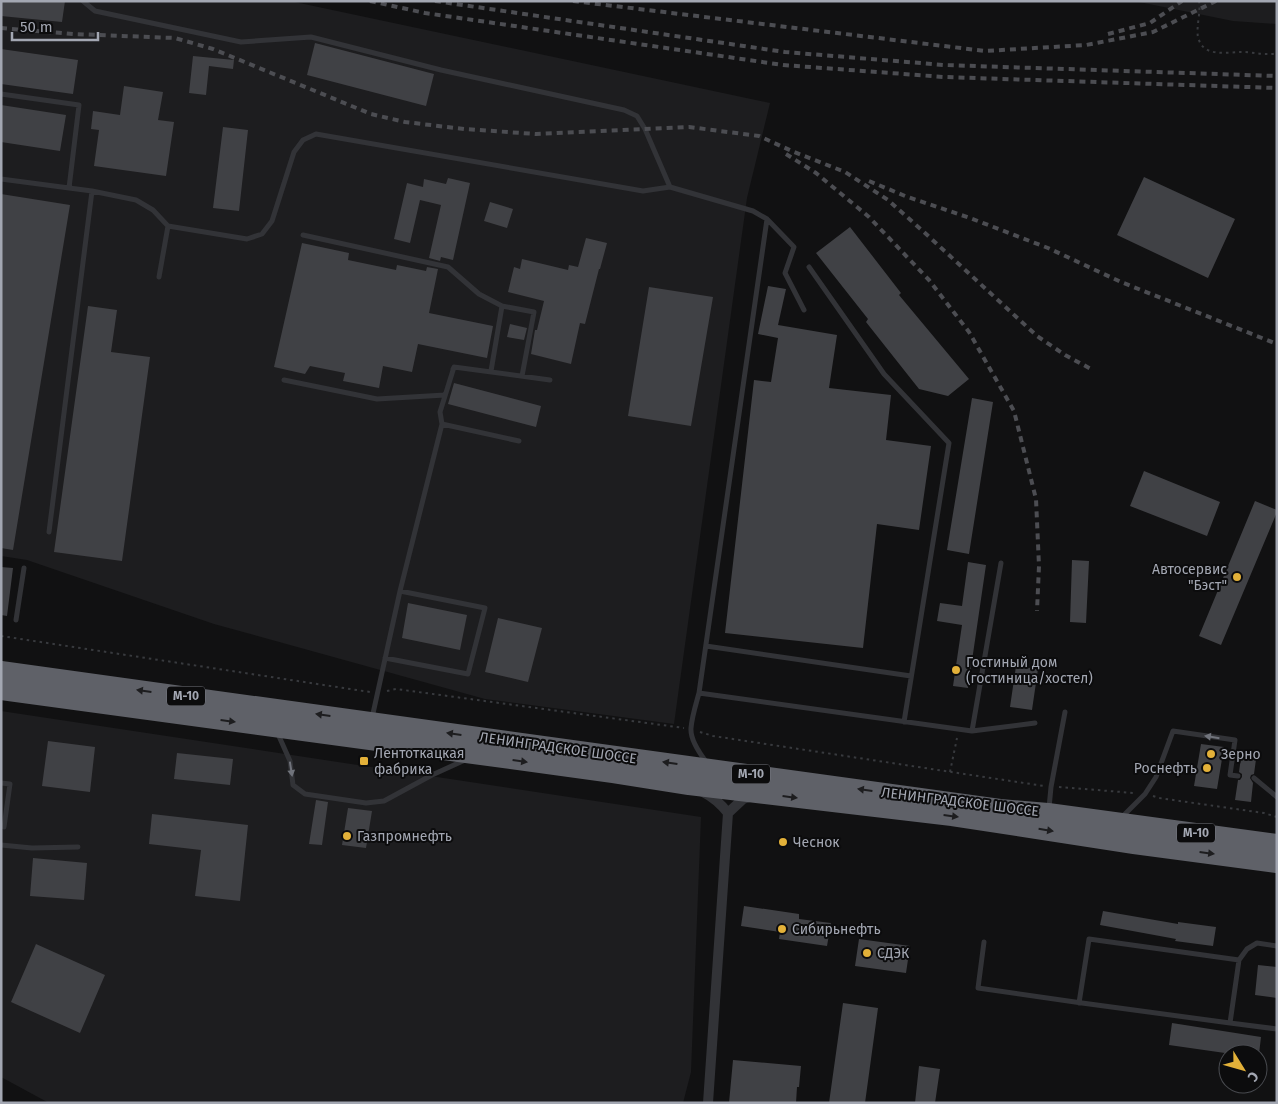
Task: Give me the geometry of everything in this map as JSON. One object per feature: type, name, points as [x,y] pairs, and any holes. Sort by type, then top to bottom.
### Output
[{"type":"highway","name":"ЛЕНИНГРАДСКОЕ ШОССЕ","points":[[1,671],[264,707],[369,732],[481,755],[689,785],[943,815],[1134,844],[1277,862]]},
{"type":"highway","name":"ЛЕНИНГРАДСКОЕ ШОССЕ","points":[[1,690],[270,726],[369,732],[713,769],[1116,822]]},
{"type":"highway","name":"М-10","points":[[1116,822],[1277,844]]},
{"type":"street","points":[[689,785],[710,796],[721,804],[728,813],[708,1103]]},
{"type":"street","points":[[728,813],[743,799],[760,793]]},
{"type":"lane","points":[[83,1],[95,11],[241,42],[311,37],[441,70],[624,110],[637,116],[645,129],[670,187]]},
{"type":"lane","points":[[1,94],[78,105],[68,188]]},
{"type":"lane","points":[[1,179],[92,191],[136,200],[153,210],[168,226],[246,239],[262,234],[272,221],[294,152],[303,140],[316,134],[643,191],[670,187],[753,211],[766,219],[794,247],[785,273],[804,310]]},
{"type":"lane","points":[[49,532],[92,191]]},
{"type":"lane","points":[[713,769],[701,756],[694,744],[690,729],[699,693],[766,219]]},
{"type":"lane","points":[[159,277],[168,226]]},
{"type":"lane","points":[[303,235],[448,267],[478,294],[502,306],[534,312],[522,376]]},
{"type":"lane","points":[[809,267],[884,374],[948,443],[904,722]]},
{"type":"lane","points":[[491,372],[502,306]]},
{"type":"lane","points":[[369,732],[400,591],[442,424],[440,412],[454,366],[550,380]]},
{"type":"lane","points":[[284,380],[377,399],[445,395]]},
{"type":"lane","points":[[442,424],[519,441]]},
{"type":"lane","points":[[972,732],[1001,563]]},
{"type":"lane","points":[[16,620],[24,568]]},
{"type":"lane","points":[[385,658],[468,674],[485,608],[400,591]]},
{"type":"lane","points":[[706,646],[911,676]]},
{"type":"lane","points":[[699,693],[972,732],[1036,723]]},
{"type":"lane","points":[[1048,813],[1065,712]]},
{"type":"lane","points":[[270,726],[280,736],[290,761],[293,785],[305,794],[366,802],[384,801],[447,768],[481,755]]},
{"type":"lane","points":[[1116,822],[1146,794],[1156,777],[1174,731],[1235,740],[1230,775],[1238,776]]},
{"type":"lane","points":[[1254,778],[1277,797]]},
{"type":"lane","points":[[1,783],[10,784],[4,826]]},
{"type":"lane","points":[[1,844],[32,848],[78,847]]},
{"type":"lane","points":[[1079,1003],[1090,939],[1239,960]]},
{"type":"lane","points":[[984,942],[978,988],[1277,1029]]},
{"type":"lane","points":[[1230,1023],[1239,960],[1247,949],[1257,943],[1277,946]]},
{"type":"path","points":[[1199,1],[1198,36],[1203,46],[1210,51],[1269,55],[1277,53]]},
{"type":"path","points":[[1,636],[378,693],[396,688],[690,729],[713,736],[950,772],[1051,787],[1146,794],[1159,798],[1264,813],[1277,817]]},
{"type":"path","points":[[950,772],[958,730]]},
{"type":"shaded area","points":[[1,1],[290,1],[770,103],[747,198],[674,724],[485,699],[214,624],[27,560],[1,556]]},
{"type":"shaded area","points":[[1134,1],[1277,1],[1277,24],[1233,21]]},
{"type":"shaded area","points":[[1,711],[701,817],[691,1072],[683,1103],[49,1103],[1,1077]]},
{"type":"building","points":[[1,1],[65,1],[62,22],[1,16]]},
{"type":"building","points":[[315,43],[434,74],[426,106],[307,75]]},
{"type":"building","points":[[1,49],[78,60],[73,94],[1,84]]},
{"type":"building","points":[[193,56],[234,60],[233,69],[209,66],[206,95],[189,93]]},
{"type":"building","points":[[124,86],[163,92],[158,120],[174,122],[166,176],[94,166],[99,130],[91,129],[93,111],[120,115]]},
{"type":"building","points":[[1,105],[66,115],[60,151],[1,142]]},
{"type":"building","points":[[223,127],[248,130],[239,211],[213,208]]},
{"type":"building","points":[[1144,177],[1235,219],[1208,278],[1117,235]]},
{"type":"building","points":[[448,178],[470,183],[453,260],[441,257],[440,261],[429,258],[441,205],[420,200],[410,243],[394,239],[407,183],[423,187],[424,179],[446,184]]},
{"type":"building","points":[[1,194],[70,205],[13,550],[1,548]]},
{"type":"building","points":[[490,202],[513,209],[507,228],[484,221]]},
{"type":"building","points":[[850,227],[901,293],[899,295],[969,379],[948,396],[919,389],[866,322],[868,319],[816,253]]},
{"type":"building","points":[[586,238],[607,243],[585,324],[580,323],[571,364],[531,354],[535,330],[537,330],[544,301],[508,292],[514,267],[520,269],[522,259],[568,270],[569,265],[578,267]]},
{"type":"building","points":[[302,243],[349,253],[348,260],[396,270],[397,265],[426,271],[427,267],[438,269],[429,313],[493,326],[487,358],[418,344],[412,372],[383,366],[379,388],[343,381],[345,373],[310,366],[305,374],[274,367]]},
{"type":"building","points":[[768,286],[786,289],[778,325],[837,335],[829,388],[891,395],[886,440],[931,446],[919,530],[877,524],[863,648],[725,633],[754,380],[771,382],[778,338],[758,334]]},
{"type":"building","points":[[649,287],[713,297],[691,426],[628,416]]},
{"type":"building","points":[[88,306],[117,310],[111,352],[150,357],[122,561],[54,552]]},
{"type":"building","points":[[510,324],[527,328],[524,340],[507,337]]},
{"type":"building","points":[[454,383],[541,406],[536,427],[448,404]]},
{"type":"building","points":[[972,398],[993,402],[969,554],[947,550]]},
{"type":"building","points":[[1144,471],[1220,502],[1207,536],[1130,506]]},
{"type":"building","points":[[1255,501],[1277,510],[1277,512],[1221,645],[1199,636]]},
{"type":"building","points":[[1072,560],[1089,561],[1086,623],[1070,622]]},
{"type":"building","points":[[968,562],[986,565],[968,688],[953,686],[962,625],[937,621],[940,603],[962,606]]},
{"type":"building","points":[[1,567],[13,568],[7,616],[1,615]]},
{"type":"building","points":[[408,603],[467,615],[460,650],[402,638]]},
{"type":"building","points":[[498,618],[542,628],[528,682],[485,672]]},
{"type":"building","points":[[1016,666],[1038,669],[1032,710],[1010,707]]},
{"type":"building","points":[[48,741],[95,747],[90,792],[42,786]]},
{"type":"building","points":[[1201,744],[1224,747],[1217,789],[1194,786]]},
{"type":"building","points":[[1242,750],[1257,752],[1254,774],[1250,778],[1253,783],[1251,802],[1235,800],[1238,780],[1242,777],[1242,774],[1239,772]]},
{"type":"building","points":[[177,753],[233,759],[230,785],[174,779]]},
{"type":"building","points":[[316,800],[328,802],[322,845],[309,844]]},
{"type":"building","points":[[348,808],[372,811],[366,848],[342,845]]},
{"type":"building","points":[[152,814],[248,825],[240,901],[195,896],[201,850],[149,844]]},
{"type":"building","points":[[33,858],[87,863],[84,900],[30,896]]},
{"type":"building","points":[[744,906],[799,914],[799,919],[831,923],[827,946],[779,939],[780,932],[741,926]]},
{"type":"building","points":[[1103,911],[1178,924],[1178,922],[1216,927],[1213,946],[1175,941],[1176,939],[1100,925]]},
{"type":"building","points":[[859,939],[910,946],[906,973],[855,966]]},
{"type":"building","points":[[36,944],[105,975],[80,1033],[11,1002]]},
{"type":"building","points":[[1258,965],[1277,967],[1277,998],[1255,995]]},
{"type":"building","points":[[843,1003],[878,1008],[865,1103],[829,1103]]},
{"type":"building","points":[[1172,1023],[1261,1037],[1260,1044],[1218,1044],[1218,1052],[1169,1045]]},
{"type":"building","points":[[733,1060],[801,1066],[796,1103],[729,1103]]},
{"type":"building","points":[[919,1066],[940,1069],[935,1103],[915,1103]]},
{"type":"railway","points":[[370,1],[425,13],[783,65],[944,77],[1277,88]]},
{"type":"railway","points":[[435,1],[785,52],[944,65],[1277,76]]},
{"type":"railway","points":[[573,1],[985,51],[1086,45],[1153,32],[1216,1]]},
{"type":"railway","points":[[1108,34],[1150,23],[1182,1]]},
{"type":"railway","points":[[1,28],[73,34],[175,38],[213,49],[371,114],[405,122],[464,129],[536,134],[689,127],[759,136],[845,172],[888,200],[1037,336],[1065,355],[1091,369]]},
{"type":"railway","points":[[786,154],[816,173],[869,217],[929,280],[969,332],[1014,411],[1036,499],[1039,566],[1037,611]]},
{"type":"railway","points":[[869,181],[1048,248],[1121,282],[1277,344]]},
{"type":"place","name":"Автосервис \"Бэст\"","points":[[1237,577]]},
{"type":"place","name":"Гостиный дом (гостиница/хостел)","points":[[956,670]]},
{"type":"place","name":"Зерно","points":[[1211,754]]},
{"type":"place","name":"Лентоткацкая фабрика","points":[[364,761]]},
{"type":"place","name":"Роснефть","points":[[1207,768]]},
{"type":"place","name":"Газпромнефть","points":[[347,836]]},
{"type":"place","name":"Чеснок","points":[[783,842]]},
{"type":"place","name":"Сибирьнефть","points":[[782,929]]},
{"type":"place","name":"СДЭК","points":[[867,953]]}]
